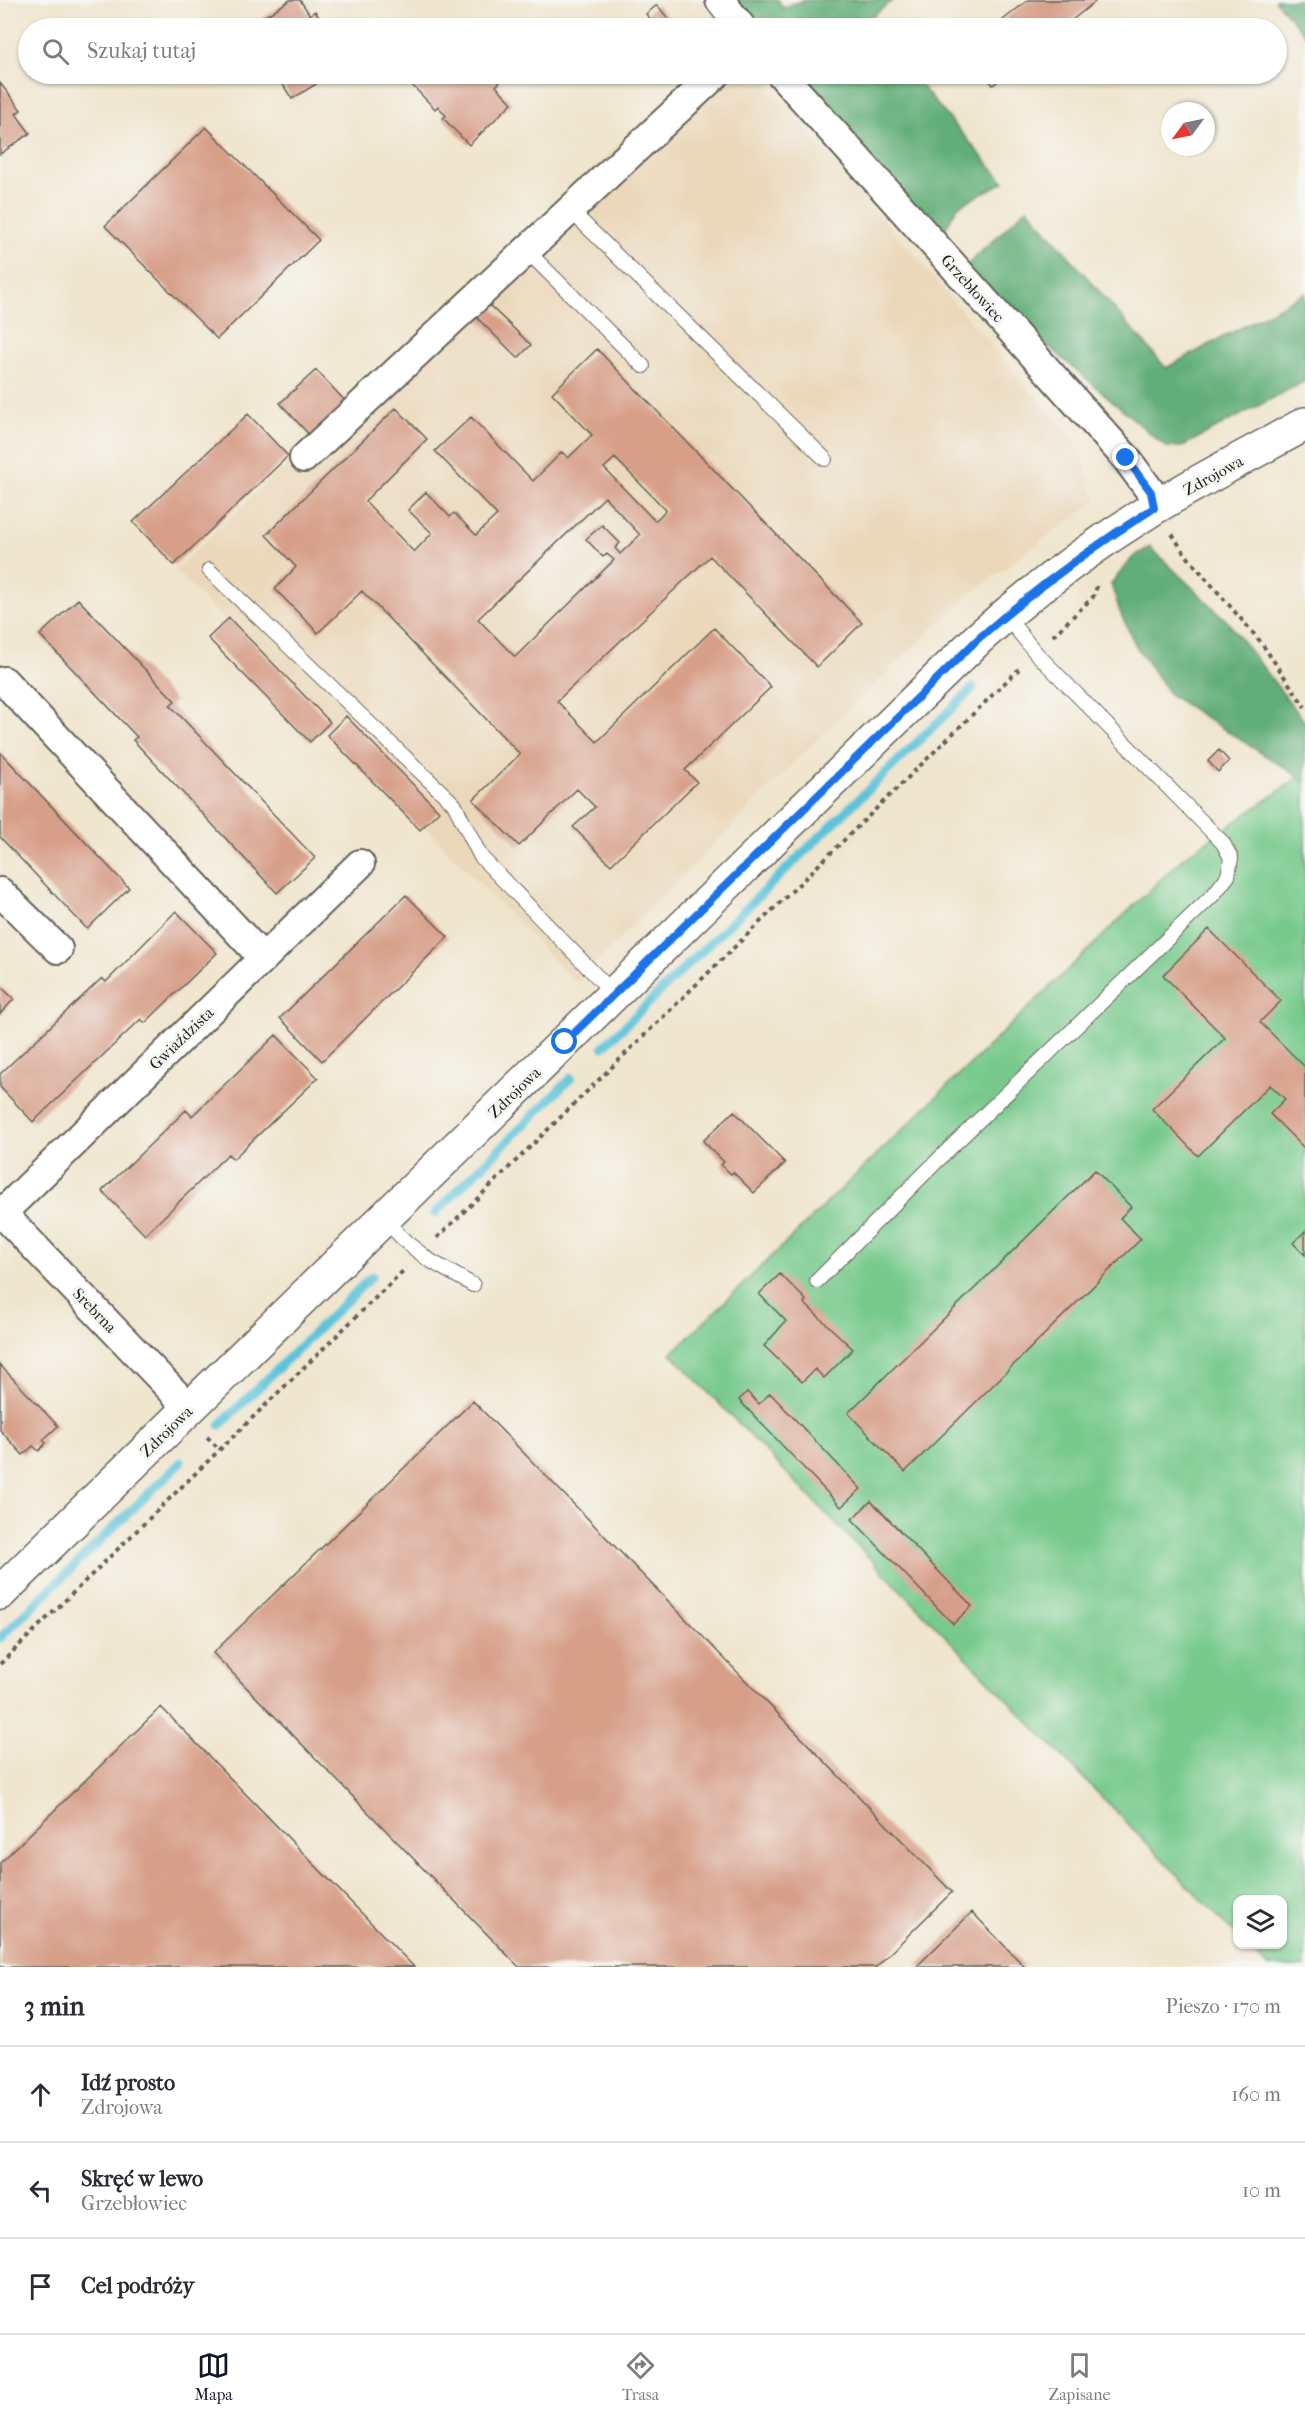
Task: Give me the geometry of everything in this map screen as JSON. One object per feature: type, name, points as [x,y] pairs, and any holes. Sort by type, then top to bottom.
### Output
[{"type":"street","points":[[720,0],[734,18]]},
{"type":"street","points":[[304,458],[705,84]]},
{"type":"street","name":"Grzebłowiec","points":[[790,84],[1126,458],[1151,492],[1154,508]]},
{"type":"street","name":"Zdrojowa","points":[[0,1593],[1005,615],[1084,554],[1154,508],[1305,424]]},
{"type":"street","points":[[4,681],[263,958]]},
{"type":"street","name":"Gwiaździsta","points":[[1,1212],[360,864]]},
{"type":"street","points":[[0,892],[58,949]]},
{"type":"street","name":"Srebrna","points":[[1,1212],[189,1408]]},
{"type":"lane","points":[[570,210],[825,459]]},
{"type":"lane","points":[[526,250],[643,366]]},
{"type":"lane","points":[[209,570],[454,804],[482,857],[614,994]]},
{"type":"lane","points":[[817,1281],[951,1147],[1214,894],[1228,876],[1231,858],[1223,843],[1036,653],[1005,615]]},
{"type":"lane","points":[[384,1219],[421,1254],[473,1285]]},
{"type":"path","points":[[1154,508],[1185,554],[1260,641],[1305,707]]},
{"type":"path","points":[[0,1664],[1036,653],[1092,597],[1098,588],[1098,577]]},
{"type":"shaded area","points":[[682,84],[768,84],[1078,447],[1096,501],[967,596],[829,728],[576,983],[175,570]]},
{"type":"green space","points":[[737,0],[779,0],[782,8],[804,0],[893,0],[870,18],[750,18]]},
{"type":"green space","points":[[1275,0],[1305,0],[1305,35]]},
{"type":"green space","points":[[804,84],[920,84],[1004,182],[958,206],[944,231],[909,205]]},
{"type":"green space","points":[[1027,208],[1166,368],[1305,293],[1305,381],[1181,447],[1166,447],[961,271]]},
{"type":"green space","points":[[1150,547],[1227,621],[1305,722],[1305,785],[1299,777],[1170,695],[1136,646],[1120,612],[1111,584],[1133,557]]},
{"type":"green space","points":[[1299,777],[1305,785],[1305,1967],[1268,1967],[1250,1949],[1287,1949],[1287,1895],[1233,1895],[1233,1932],[671,1354],[1183,858]]},
{"type":"building","points":[[290,0],[300,0],[310,15],[315,11],[320,18],[262,18]]},
{"type":"building","points":[[1028,0],[1097,0],[1074,18],[1006,18]]},
{"type":"building","points":[[657,5],[668,18],[649,18],[646,14]]},
{"type":"building","points":[[0,83],[21,110],[16,114],[30,133],[0,154]]},
{"type":"building","points":[[282,84],[316,84],[292,99]]},
{"type":"building","points":[[411,84],[498,84],[496,86],[512,103],[469,145],[443,118],[446,116],[438,106],[435,109]]},
{"type":"building","points":[[206,127],[319,240],[217,339],[105,226]]},
{"type":"building","points":[[487,303],[531,345],[518,358],[475,316]]},
{"type":"building","points":[[597,349],[862,623],[817,667],[710,556],[557,701],[597,742],[714,628],[771,687],[685,770],[697,782],[611,865],[573,827],[595,807],[577,789],[519,846],[473,800],[520,754],[362,591],[318,633],[275,589],[296,567],[266,535],[396,408],[427,439],[365,501],[414,552],[432,533],[408,510],[426,492],[450,517],[454,513],[476,535],[497,515],[435,451],[471,417],[533,481],[562,452],[568,458],[592,435],[552,393]],"holes":[[[615,458],[666,510],[655,521],[604,468]],[[605,497],[640,535],[620,554],[615,548],[620,543],[602,525],[586,539],[603,557],[607,554],[614,560],[515,657],[478,619]]]},
{"type":"building","points":[[316,370],[349,405],[313,439],[280,403]]},
{"type":"building","points":[[248,414],[288,456],[174,565],[133,522]]},
{"type":"building","points":[[78,599],[175,701],[170,705],[315,858],[277,893],[133,740],[137,737],[40,635]]},
{"type":"building","points":[[229,618],[330,722],[310,742],[208,638]]},
{"type":"building","points":[[346,716],[439,811],[420,830],[327,735]]},
{"type":"building","points":[[1219,750],[1229,761],[1218,772],[1208,761]]},
{"type":"building","points":[[0,752],[129,888],[87,929],[0,837]]},
{"type":"building","points":[[406,895],[448,937],[322,1061],[280,1018]]},
{"type":"building","points":[[176,911],[217,953],[145,1023],[141,1019],[33,1122],[0,1087],[0,1074],[102,978],[106,982]]},
{"type":"building","points":[[1209,929],[1281,1001],[1260,1022],[1305,1067],[1305,1149],[1270,1114],[1285,1099],[1270,1085],[1198,1156],[1152,1109],[1225,1038],[1163,975]]},
{"type":"building","points":[[0,986],[14,999],[0,1014]]},
{"type":"building","points":[[276,1035],[318,1078],[233,1159],[228,1154],[145,1235],[102,1191],[186,1110],[192,1116]]},
{"type":"building","points":[[734,1111],[785,1163],[754,1193],[733,1172],[731,1174],[721,1165],[724,1162],[703,1141]]},
{"type":"building","points":[[1095,1170],[1131,1207],[1120,1218],[1141,1239],[905,1472],[848,1413]]},
{"type":"building","points":[[1305,1231],[1305,1255],[1293,1243]]},
{"type":"building","points":[[780,1274],[806,1300],[804,1303],[853,1349],[824,1378],[815,1369],[802,1382],[764,1346],[786,1321],[759,1294]]},
{"type":"building","points":[[0,1365],[58,1426],[43,1440],[46,1443],[39,1451],[33,1446],[23,1455],[0,1430]]},
{"type":"building","points":[[747,1392],[759,1404],[770,1393],[861,1489],[841,1507],[739,1400]]},
{"type":"building","points":[[473,1401],[952,1892],[876,1967],[519,1967],[213,1653]]},
{"type":"building","points":[[871,1501],[972,1606],[953,1624],[852,1519]]},
{"type":"building","points":[[161,1707],[414,1967],[0,1967],[0,1863]]},
{"type":"building","points":[[972,1912],[1025,1967],[916,1967]]},
{"type":"waterway","points":[[603,1047],[973,688]]},
{"type":"waterway","points":[[435,1213],[571,1078]]},
{"type":"waterway","points":[[220,1425],[372,1276]]},
{"type":"waterway","points":[[0,1638],[181,1462]]},
{"type":"route","points":[[565,1042],[979,638],[1084,554],[1154,508],[1151,492],[1126,458]]}]
